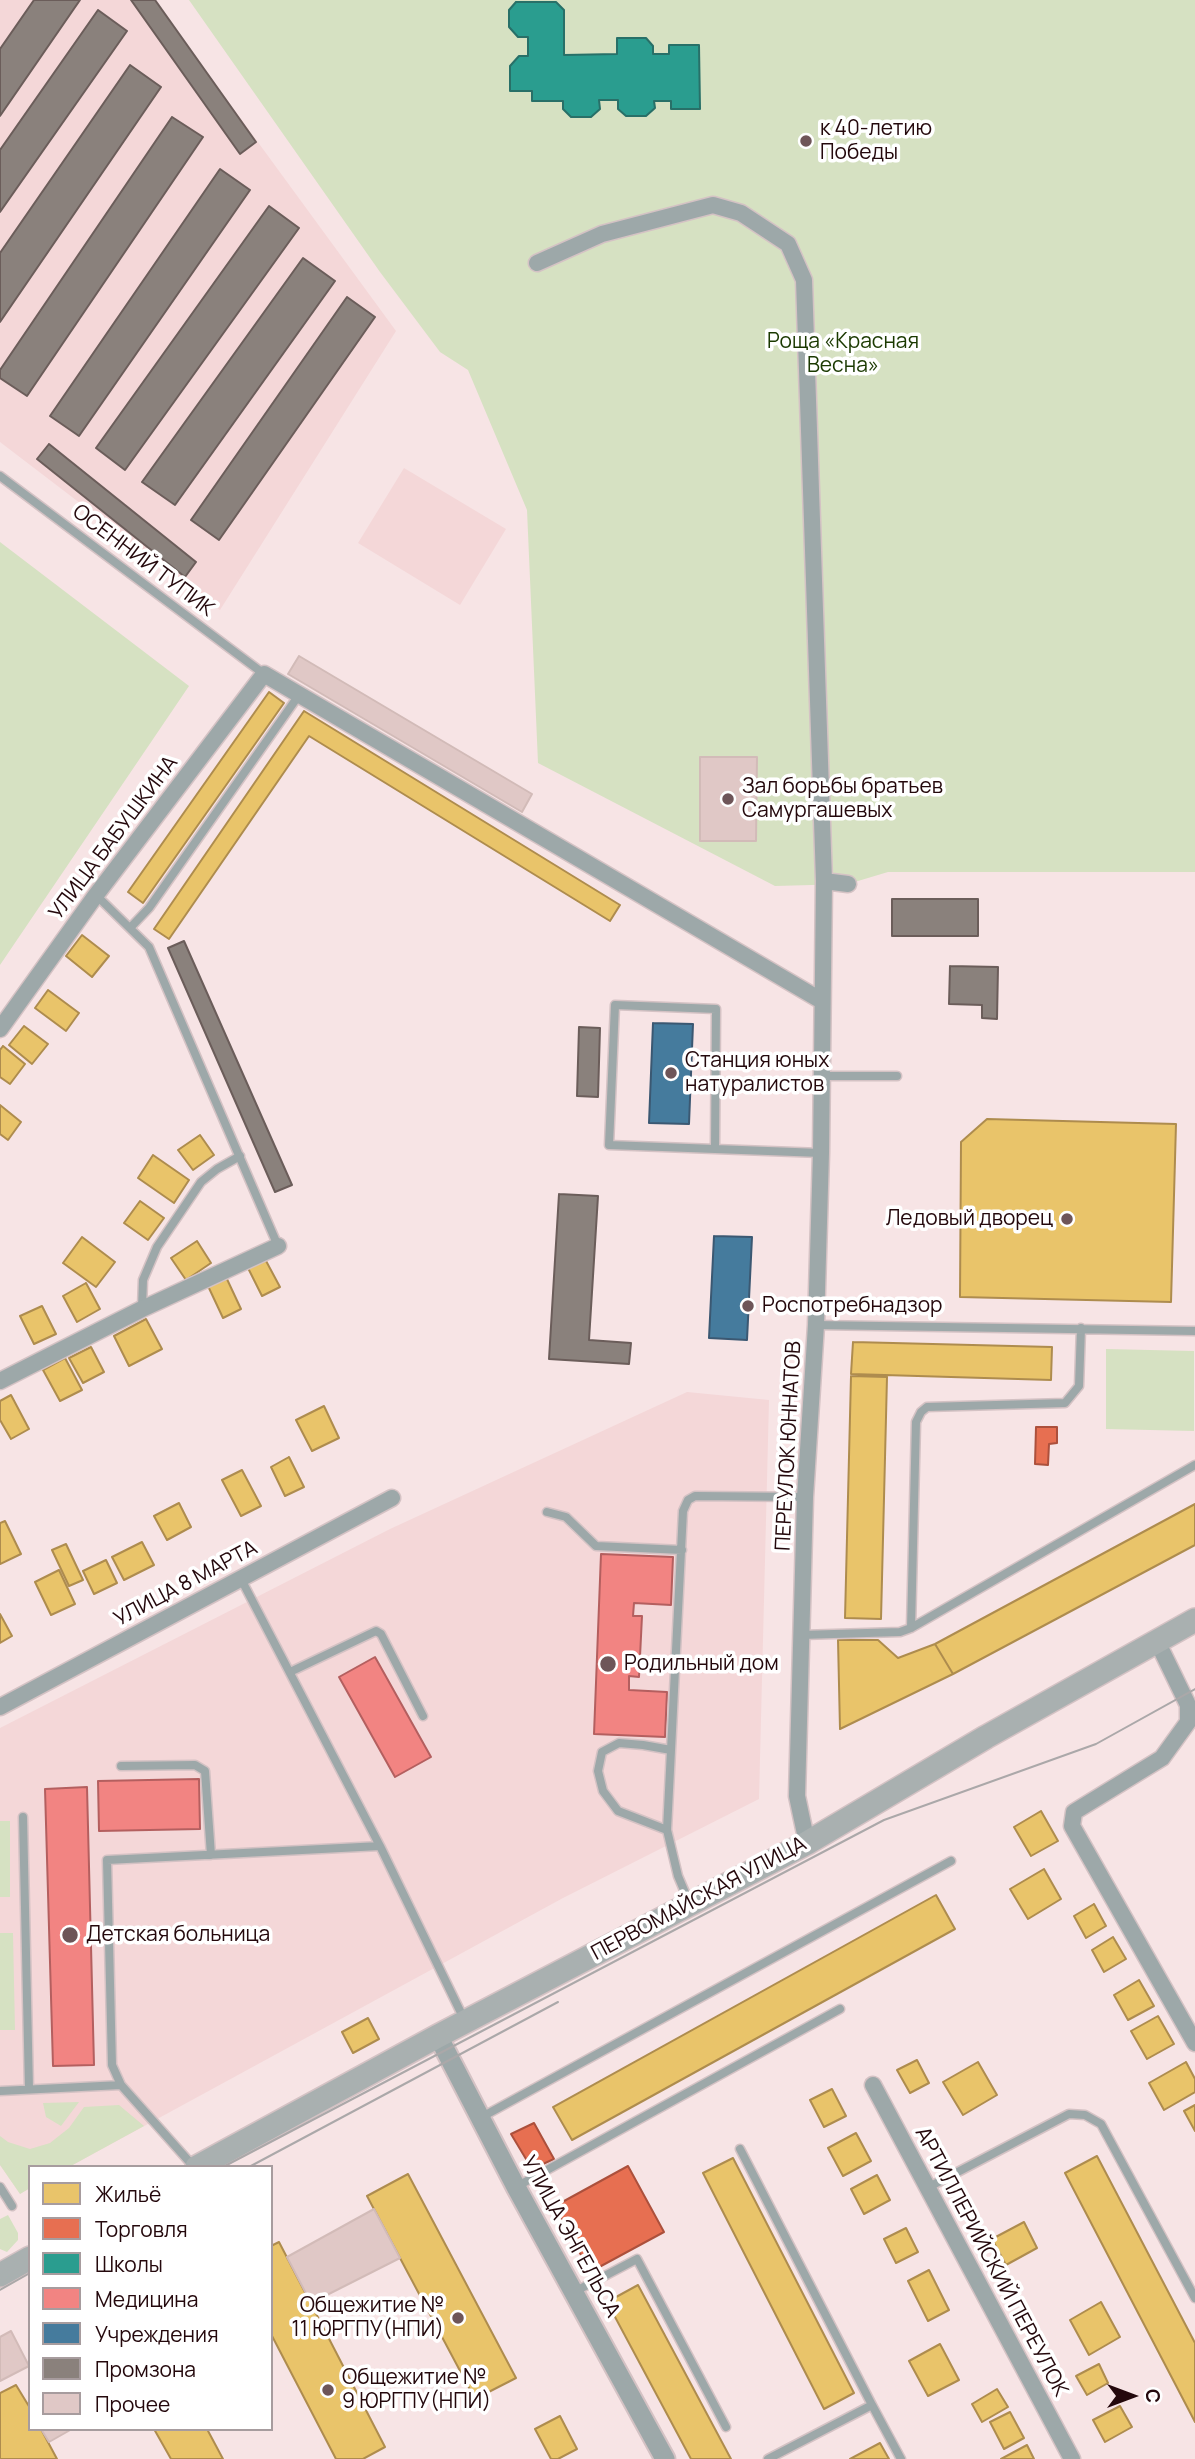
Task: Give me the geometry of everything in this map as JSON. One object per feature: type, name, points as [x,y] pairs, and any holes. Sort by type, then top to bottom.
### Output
[{"type":"main road","name":"ПЕРВОМАЙСКАЯ УЛИЦА","points":[[200,2165],[438,2036],[807,1843],[986,1737],[1195,1620]]},
{"type":"main road","points":[[0,2275],[28,2259]]},
{"type":"street","name":"ПЕРЕУЛОК ЮННАТОВ","points":[[537,263],[602,234],[713,205],[741,213],[788,244],[804,280],[824,881],[817,1325],[805,1497],[797,1796],[807,1843]]},
{"type":"street","points":[[264,674],[822,1001]]},
{"type":"street","name":"УЛИЦА БАБУШКИНА","points":[[0,1029],[96,894],[264,674]]},
{"type":"street","points":[[824,881],[848,884]]},
{"type":"street","points":[[0,1381],[142,1309],[278,1246]]},
{"type":"street","name":"УЛИЦА 8 МАРТА","points":[[0,1707],[392,1498]]},
{"type":"street","points":[[1157,1641],[1188,1705],[1188,1722],[1162,1758],[1074,1812],[1072,1826],[1195,2043]]},
{"type":"street","name":"УЛИЦА ЭНГЕЛЬСА","points":[[438,2036],[516,2187],[665,2459]]},
{"type":"street","name":"АРТИЛЛЕРИЙСКИЙ ПЕРЕУЛОК","points":[[873,2085],[1072,2459]]},
{"type":"lane","name":"ОСЕННИЙ ТУПИК","points":[[0,475],[264,674]]},
{"type":"lane","points":[[130,928],[149,908],[299,695]]},
{"type":"lane","points":[[96,894],[149,947],[278,1246]]},
{"type":"lane","points":[[715,1148],[716,1009],[615,1005],[609,1145],[821,1153]]},
{"type":"lane","points":[[822,1076],[897,1076]]},
{"type":"lane","points":[[142,1309],[143,1280],[157,1247],[201,1182],[240,1156]]},
{"type":"lane","points":[[817,1325],[1195,1331]]},
{"type":"lane","points":[[911,1628],[916,1422],[921,1412],[928,1408],[1065,1403],[1079,1386],[1081,1328]]},
{"type":"lane","points":[[802,1635],[900,1632],[911,1628],[1195,1465]]},
{"type":"lane","points":[[690,1903],[678,1876],[667,1830],[683,1511],[688,1500],[695,1496],[805,1497]]},
{"type":"lane","points":[[547,1512],[566,1517],[596,1546],[681,1550]]},
{"type":"lane","points":[[241,1579],[380,1846],[465,2022]]},
{"type":"lane","points":[[290,1672],[376,1631],[381,1634],[424,1716]]},
{"type":"lane","points":[[667,1830],[618,1811],[604,1791],[598,1771],[602,1752],[619,1744],[671,1750]]},
{"type":"lane","points":[[121,1766],[195,1765],[205,1772],[211,1855]]},
{"type":"lane","points":[[23,1817],[29,2090]]},
{"type":"lane","points":[[194,2165],[121,2085],[112,2065],[107,1860],[380,1846]]},
{"type":"lane","points":[[480,2118],[951,1861]]},
{"type":"lane","points":[[516,2187],[841,2009]]},
{"type":"lane","points":[[0,2091],[121,2085]]},
{"type":"lane","points":[[928,2188],[1069,2114],[1086,2115],[1101,2124],[1195,2298]]},
{"type":"lane","points":[[740,2149],[901,2459]]},
{"type":"lane","points":[[0,2187],[12,2206]]},
{"type":"lane","points":[[574,2292],[637,2259],[726,2427]]},
{"type":"lane","points":[[768,2459],[872,2405]]},
{"type":"shaded area","points":[[0,0],[154,0],[396,331],[220,610],[0,442]]},
{"type":"shaded area","points":[[404,468],[506,529],[460,605],[358,543]]},
{"type":"shaded area","points":[[687,1392],[769,1400],[759,1799],[563,1898],[73,2165],[28,2165],[28,2189],[20,2194],[0,2165],[0,1728],[390,1529]]},
{"type":"green space","name":"Роща «Красная Весна»","points":[[189,0],[1195,0],[1195,872],[888,872],[848,884],[775,886],[538,763],[527,510],[468,370],[440,352],[380,272]]},
{"type":"green space","points":[[0,542],[189,686],[0,965]]},
{"type":"green space","points":[[1106,1349],[1194,1351],[1194,1431],[1106,1429]]},
{"type":"green space","points":[[0,1821],[10,1821],[10,1897],[0,1897]]},
{"type":"green space","points":[[0,1933],[13,1933],[15,2030],[0,2030]]},
{"type":"green space","points":[[79,2102],[61,2126],[46,2117],[43,2103]]},
{"type":"green space","points":[[119,2105],[144,2126],[73,2165],[28,2165],[28,2189],[20,2194],[0,2165],[0,2136],[8,2142],[30,2149],[50,2143],[69,2128],[84,2107]]},
{"type":"green space","points":[[8,2215],[18,2233],[18,2240],[7,2252],[0,2249],[0,2219]]},
{"type":"building: Жильё","points":[[269,692],[284,703],[143,903],[128,892]]},
{"type":"building: Жильё","points":[[304,711],[620,905],[610,921],[309,736],[169,939],[154,929]]},
{"type":"building: Жильё","points":[[82,935],[109,956],[92,977],[66,956]]},
{"type":"building: Жильё","points":[[48,990],[79,1013],[66,1031],[35,1008]]},
{"type":"building: Жильё","points":[[24,1026],[48,1044],[32,1064],[9,1045]]},
{"type":"building: Жильё","points":[[3,1046],[25,1064],[10,1084],[0,1077],[0,1050]]},
{"type":"building: Жильё","points":[[0,1105],[21,1122],[8,1140],[0,1134]]},
{"type":"building: Жильё","name":"Ледовый дворец","points":[[987,1119],[1176,1124],[1171,1302],[960,1297],[961,1142]]},
{"type":"building: Жильё","points":[[200,1135],[214,1155],[193,1170],[178,1150]]},
{"type":"building: Жильё","points":[[153,1155],[189,1180],[174,1203],[138,1178]]},
{"type":"building: Жильё","points":[[140,1201],[164,1218],[148,1240],[124,1223]]},
{"type":"building: Жильё","points":[[82,1237],[115,1262],[96,1287],[63,1263]]},
{"type":"building: Жильё","points":[[197,1241],[211,1263],[186,1280],[171,1258]]},
{"type":"building: Жильё","points":[[265,1259],[280,1287],[262,1296],[248,1268]]},
{"type":"building: Жильё","points":[[226,1277],[241,1309],[223,1318],[208,1286]]},
{"type":"building: Жильё","points":[[86,1283],[100,1309],[77,1322],[63,1296]]},
{"type":"building: Жильё","points":[[42,1306],[56,1334],[34,1344],[20,1316]]},
{"type":"building: Жильё","points":[[146,1319],[162,1349],[129,1366],[114,1336]]},
{"type":"building: Жильё","points":[[853,1342],[1052,1347],[1051,1380],[851,1374]]},
{"type":"building: Жильё","points":[[91,1347],[104,1372],[83,1383],[69,1358]]},
{"type":"building: Жильё","points":[[65,1358],[82,1390],[60,1401],[43,1370]]},
{"type":"building: Жильё","points":[[851,1376],[887,1377],[881,1619],[845,1618]]},
{"type":"building: Жильё","points":[[11,1395],[29,1429],[11,1439],[0,1420],[0,1401]]},
{"type":"building: Жильё","points":[[324,1406],[339,1438],[312,1451],[296,1420]]},
{"type":"building: Жильё","points":[[289,1457],[304,1487],[285,1496],[271,1467]]},
{"type":"building: Жильё","points":[[242,1470],[261,1506],[241,1516],[222,1480]]},
{"type":"building: Жильё","points":[[179,1503],[191,1527],[167,1540],[154,1516]]},
{"type":"building: Жильё","points":[[1195,1504],[1195,1545],[953,1674],[935,1644]]},
{"type":"building: Жильё","points":[[5,1521],[21,1554],[0,1564],[0,1523]]},
{"type":"building: Жильё","points":[[142,1542],[154,1565],[124,1580],[112,1557]]},
{"type":"building: Жильё","points":[[66,1544],[83,1580],[69,1586],[52,1550]]},
{"type":"building: Жильё","points":[[106,1560],[117,1583],[94,1594],[83,1571]]},
{"type":"building: Жильё","points":[[59,1570],[75,1604],[51,1615],[35,1582]]},
{"type":"building: Жильё","points":[[0,1614],[12,1636],[0,1643]]},
{"type":"building: Жильё","points":[[838,1640],[878,1640],[898,1658],[935,1644],[953,1674],[840,1729]]},
{"type":"building: Жильё","points":[[1041,1811],[1058,1841],[1031,1856],[1014,1827]]},
{"type":"building: Жильё","points":[[1044,1869],[1061,1899],[1028,1919],[1010,1889]]},
{"type":"building: Жильё","points":[[936,1895],[955,1929],[572,2140],[553,2107]]},
{"type":"building: Жильё","points":[[1094,1904],[1106,1926],[1086,1938],[1074,1916]]},
{"type":"building: Жильё","points":[[1113,1937],[1126,1959],[1104,1972],[1092,1950]]},
{"type":"building: Жильё","points":[[1139,1980],[1154,2006],[1128,2020],[1114,1995]]},
{"type":"building: Жильё","points":[[1158,2016],[1174,2044],[1147,2059],[1131,2031]]},
{"type":"building: Жильё","points":[[368,2018],[379,2039],[353,2053],[342,2032]]},
{"type":"building: Жильё","points":[[917,2060],[929,2083],[910,2093],[897,2070]]},
{"type":"building: Жильё","points":[[978,2062],[997,2095],[963,2115],[943,2082]]},
{"type":"building: Жильё","points":[[1186,2062],[1195,2079],[1195,2092],[1164,2110],[1149,2083]]},
{"type":"building: Жильё","points":[[832,2089],[846,2116],[824,2127],[810,2100]]},
{"type":"building: Жильё","points":[[1195,2105],[1195,2131],[1184,2111]]},
{"type":"building: Жильё","points":[[856,2133],[871,2161],[843,2176],[828,2148]]},
{"type":"building: Жильё","points":[[1097,2156],[1195,2343],[1195,2422],[1065,2173]]},
{"type":"building: Жильё","points":[[733,2158],[854,2393],[824,2409],[703,2173]]},
{"type":"building: Жильё","name":"Общежитие № 11 ЮРГПУ(НПИ)","points":[[408,2174],[516,2378],[475,2399],[367,2196]]},
{"type":"building: Жильё","points":[[877,2175],[890,2200],[864,2214],[851,2189]]},
{"type":"building: Жильё","points":[[1024,2222],[1037,2248],[1006,2265],[992,2239]]},
{"type":"building: Жильё","points":[[906,2228],[918,2252],[896,2263],[884,2239]]},
{"type":"building: Жильё","name":"Общежитие № 9 ЮРГПУ(НПИ)","points":[[279,2242],[385,2447],[363,2459],[336,2459],[273,2338],[273,2245]]},
{"type":"building: Жильё","points":[[929,2270],[949,2310],[928,2321],[908,2281]]},
{"type":"building: Жильё","points":[[638,2285],[731,2459],[691,2459],[607,2302]]},
{"type":"building: Жильё","points":[[1101,2302],[1120,2337],[1089,2355],[1070,2320]]},
{"type":"building: Жильё","points":[[940,2344],[959,2380],[928,2396],[909,2361]]},
{"type":"building: Жильё","points":[[1099,2364],[1108,2383],[1087,2395],[1076,2376]]},
{"type":"building: Жильё","points":[[16,2385],[28,2405],[28,2431],[42,2431],[57,2459],[0,2459],[0,2393]]},
{"type":"building: Жильё","points":[[997,2389],[1008,2407],[982,2422],[972,2404]]},
{"type":"building: Жильё","points":[[1120,2406],[1132,2427],[1105,2442],[1093,2420]]},
{"type":"building: Жильё","points":[[1010,2412],[1024,2438],[1004,2449],[990,2422]]},
{"type":"building: Жильё","points":[[560,2416],[577,2449],[558,2459],[551,2459],[535,2429]]},
{"type":"building: Жильё","points":[[155,2431],[208,2431],[223,2459],[171,2459]]},
{"type":"building: Жильё","points":[[880,2443],[889,2459],[850,2459]]},
{"type":"building: Жильё","points":[[1027,2445],[1034,2459],[1001,2459]]},
{"type":"building: Торговля","points":[[1036,1427],[1057,1427],[1057,1443],[1049,1444],[1048,1465],[1035,1464]]},
{"type":"building: Торговля","points":[[534,2123],[554,2159],[532,2169],[511,2134]]},
{"type":"building: Торговля","points":[[628,2166],[664,2232],[590,2272],[555,2206]]},
{"type":"building: Школы","points":[[516,2],[556,2],[564,10],[564,55],[617,54],[617,38],[646,38],[653,46],[653,54],[669,54],[669,45],[699,45],[700,109],[671,109],[671,101],[654,101],[655,108],[646,116],[626,116],[618,109],[618,100],[599,100],[600,109],[591,117],[571,117],[563,109],[563,101],[532,101],[532,91],[510,91],[510,66],[519,56],[528,56],[528,37],[518,37],[509,27],[509,10]]},
{"type":"building: Медицина","points":[[601,1554],[673,1557],[671,1605],[634,1603],[633,1616],[642,1616],[639,1677],[629,1676],[629,1690],[667,1692],[665,1737],[594,1734]]},
{"type":"building: Медицина","points":[[375,1657],[431,1757],[395,1777],[339,1677]]},
{"type":"building: Медицина","points":[[199,1779],[200,1829],[99,1831],[98,1781]]},
{"type":"building: Медицина","name":"Детская больница","points":[[87,1787],[94,2065],[53,2066],[45,1789]]},
{"type":"building: Учреждения","name":"Станция юных натуралистов","points":[[653,1023],[693,1024],[689,1124],[649,1123]]},
{"type":"building: Учреждения","points":[[714,1236],[752,1237],[747,1340],[709,1338]]},
{"type":"building: Промзона","points":[[34,0],[80,0],[0,116],[0,49]]},
{"type":"building: Промзона","points":[[131,0],[155,0],[256,142],[240,154]]},
{"type":"building: Промзона","points":[[98,10],[127,31],[0,212],[0,150]]},
{"type":"building: Промзона","points":[[130,65],[161,87],[0,322],[0,253]]},
{"type":"building: Промзона","points":[[172,117],[203,137],[27,396],[0,378],[0,370]]},
{"type":"building: Промзона","points":[[220,169],[250,190],[79,436],[50,416]]},
{"type":"building: Промзона","points":[[269,206],[299,228],[125,470],[96,448]]},
{"type":"building: Промзона","points":[[303,258],[335,281],[175,505],[142,482]]},
{"type":"building: Промзона","points":[[347,297],[375,317],[219,540],[191,520]]},
{"type":"building: Промзона","points":[[49,444],[196,562],[185,577],[37,459]]},
{"type":"building: Промзона","points":[[892,899],[978,899],[978,936],[892,936]]},
{"type":"building: Промзона","points":[[184,941],[292,1185],[275,1192],[168,948]]},
{"type":"building: Промзона","points":[[950,966],[998,967],[997,1019],[982,1018],[982,1005],[949,1004]]},
{"type":"building: Промзона","points":[[579,1027],[600,1028],[598,1097],[577,1096]]},
{"type":"building: Промзона","points":[[559,1194],[598,1196],[589,1340],[631,1343],[629,1364],[549,1359]]},
{"type":"building: Прочее","points":[[299,656],[532,794],[522,812],[288,674]]},
{"type":"building: Прочее","name":"Зал борьбы братьев Самургашевых","points":[[700,757],[757,757],[756,841],[700,841]]},
{"type":"building: Прочее","points":[[374,2209],[400,2258],[311,2303],[287,2257]]},
{"type":"building: Прочее","points":[[11,2331],[28,2367],[0,2381],[0,2337]]},
{"type":"building: Прочее","points":[[42,2431],[68,2431],[49,2442]]},
{"type":"tram line","points":[[227,2165],[884,1820],[1096,1744],[1195,1689]]},
{"type":"tram line","points":[[253,2165],[558,2002]]},
{"type":"tram line","points":[[0,2290],[28,2274]]},
{"type":"place","name":"к 40-летию Победы","points":[[806,141]]},
{"type":"place","name":"Зал борьбы братьев Самургашевых","points":[[728,799]]},
{"type":"place","name":"Станция юных натуралистов","points":[[671,1073]]},
{"type":"place","name":"Ледовый дворец","points":[[1067,1219]]},
{"type":"place","name":"Роспотребнадзор","points":[[748,1306]]},
{"type":"place","name":"Родильный дом","points":[[608,1664]]},
{"type":"place","name":"Детская больница","points":[[70,1935]]},
{"type":"place","name":"Общежитие № 11 ЮРГПУ(НПИ)","points":[[458,2318]]},
{"type":"place","name":"Общежитие № 9 ЮРГПУ(НПИ)","points":[[328,2390]]}]
